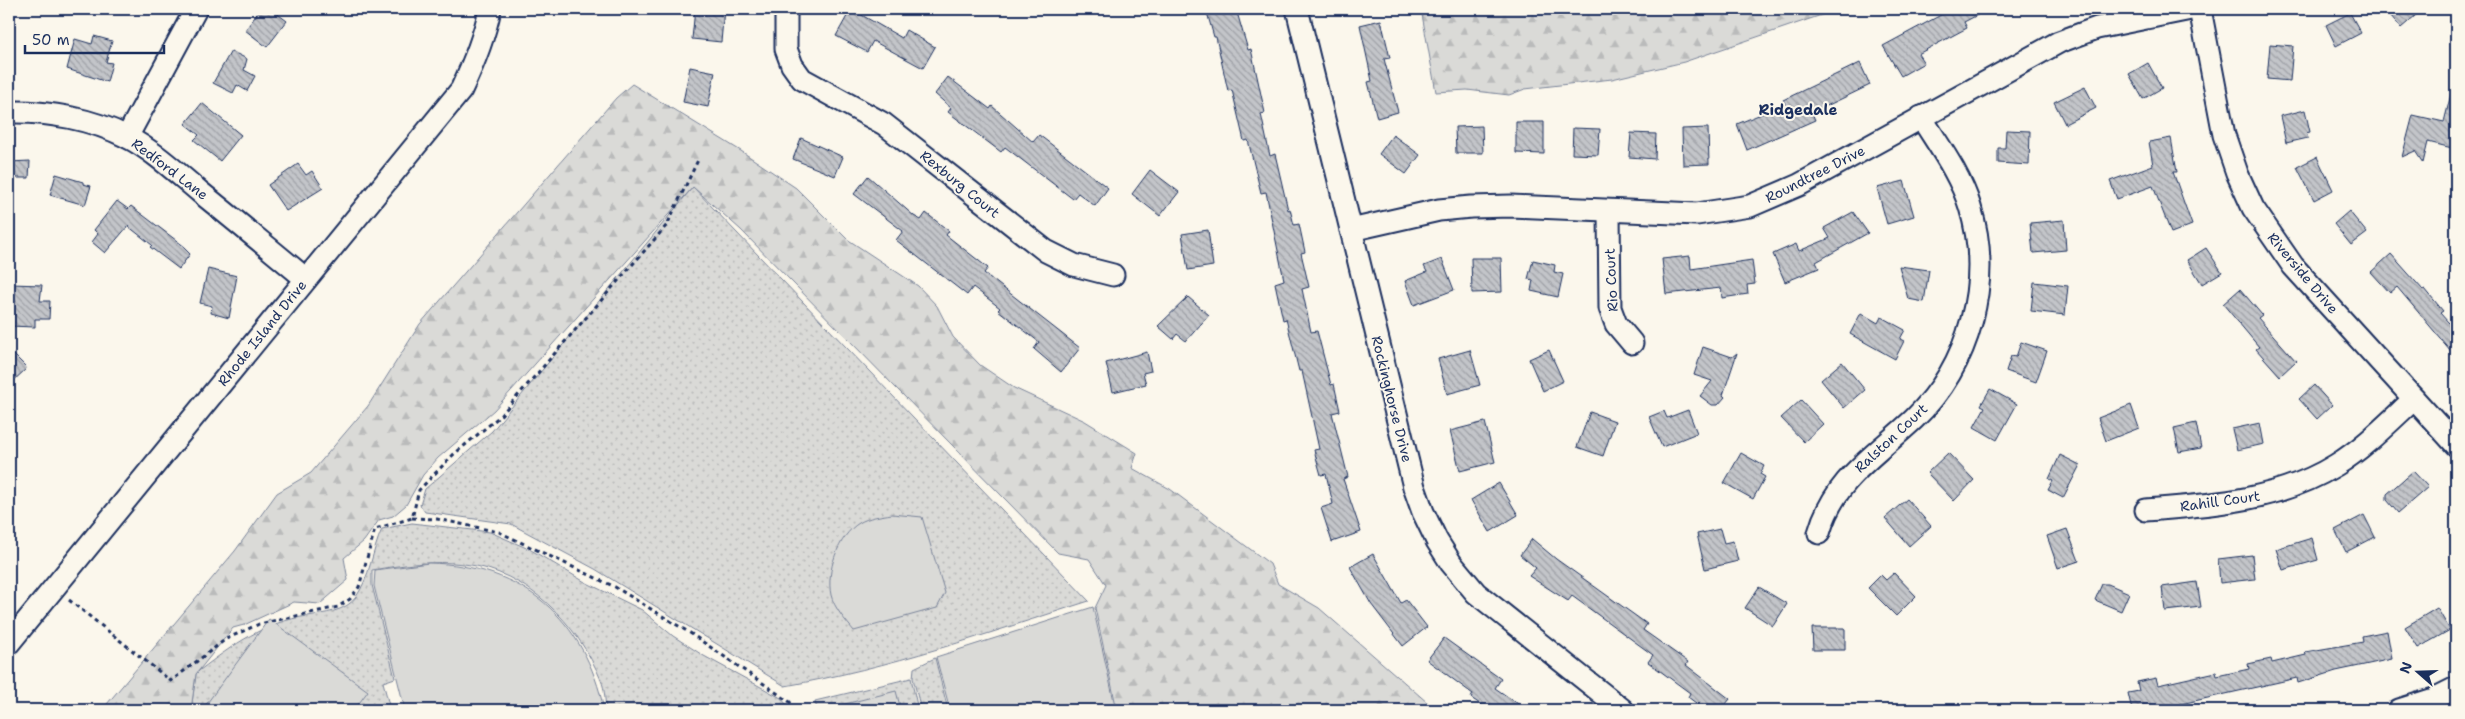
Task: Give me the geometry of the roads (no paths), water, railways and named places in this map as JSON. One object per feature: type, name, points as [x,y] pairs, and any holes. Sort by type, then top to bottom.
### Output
[{"type":"street","points":[[127,137],[182,31],[196,9]]},
{"type":"street","name":"Rhode Island Drive","points":[[9,643],[461,90],[486,30],[490,9]]},
{"type":"street","name":"Rexburg Court","points":[[786,9],[785,40],[788,57],[796,72],[809,85],[851,104],[884,124],[1046,251],[1074,265],[1113,275]]},
{"type":"street","name":"Rockinghorse Drive","points":[[1297,9],[1414,487],[1423,512],[1437,541],[1451,563],[1476,593],[1623,710]]},
{"type":"street","name":"Roundtree Drive","points":[[1350,230],[1440,210],[1471,207],[1511,206],[1608,212],[1697,214],[1726,212],[1750,206],[1799,186],[2038,52],[2079,34],[2120,22],[2191,9]]},
{"type":"street","name":"Riverside Drive","points":[[2200,9],[2224,135],[2237,172],[2253,208],[2293,266],[2456,445]]},
{"type":"street","name":"Redford Lane","points":[[9,112],[34,112],[68,118],[98,125],[127,137],[156,155],[306,279]]},
{"type":"street","name":"Ralston Court","points":[[1819,533],[1831,501],[1842,484],[1915,418],[1932,400],[1950,374],[1963,346],[1973,317],[1978,291],[1979,258],[1977,235],[1970,206],[1959,179],[1922,117]]},
{"type":"street","name":"Rio Court","points":[[1608,212],[1610,308],[1616,324],[1632,342]]},
{"type":"street","name":"Rahill Court","points":[[2146,510],[2242,500],[2271,494],[2291,486],[2335,466],[2414,399]]},
{"type":"street","points":[[2399,710],[2434,699],[2456,688]]},
{"type":"district","name":"Ridgedale","points":[[1798,110]]}]
